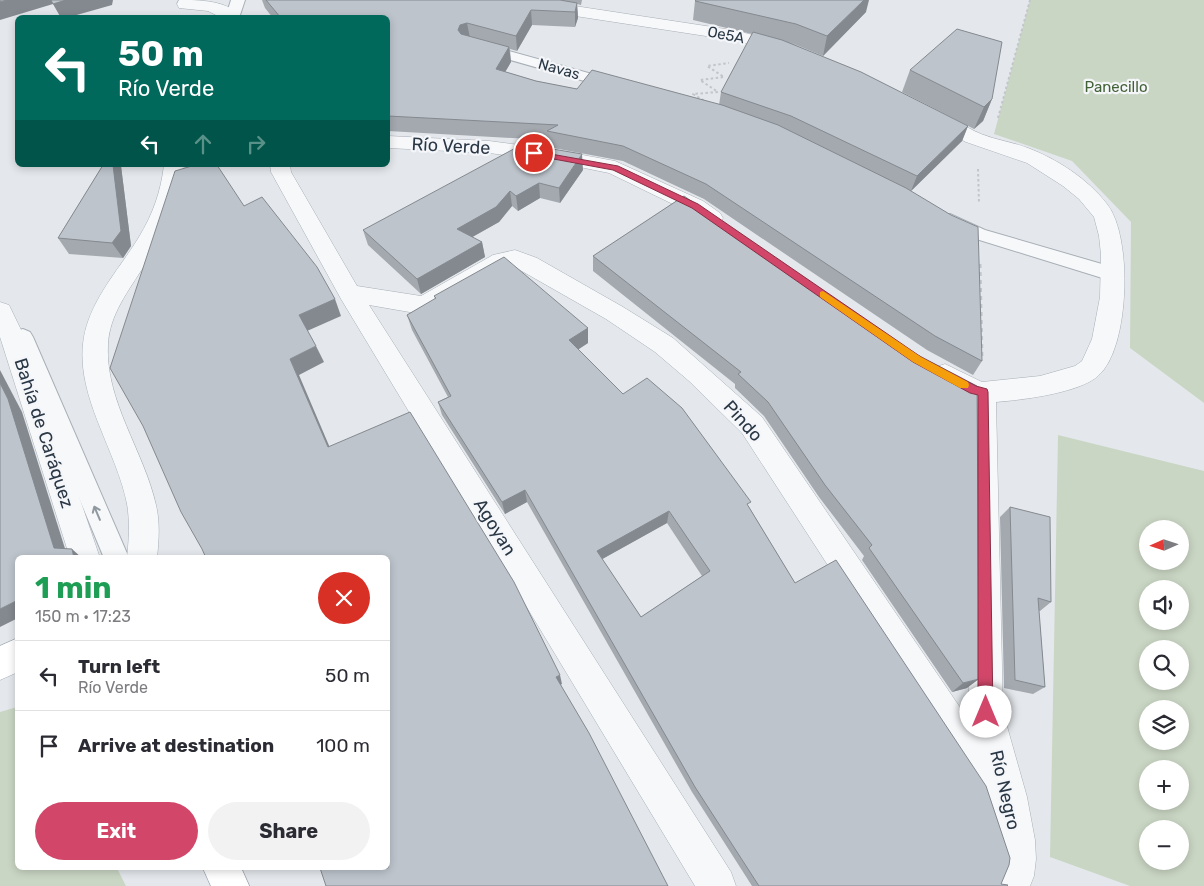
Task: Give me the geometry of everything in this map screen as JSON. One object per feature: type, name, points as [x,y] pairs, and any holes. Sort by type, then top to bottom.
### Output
[{"type":"main road","points":[[0,664],[15,656]]},
{"type":"main road","points":[[224,870],[232,886]]},
{"type":"street","points":[[182,7],[204,4],[235,11]]},
{"type":"street","name":"Oe5A","points":[[528,4],[732,36],[786,48],[803,56]]},
{"type":"street","points":[[914,108],[974,138],[1028,155],[1068,180],[1091,198],[1107,220],[1112,240],[1112,294],[1101,354],[1090,370],[1053,384],[1019,390],[983,392],[974,390],[925,364]]},
{"type":"street","name":"Río Verde","points":[[390,142],[489,147],[615,168],[695,206],[728,229]]},
{"type":"street","points":[[143,555],[146,539],[143,508],[99,383],[95,348],[96,332],[108,303],[148,242],[162,214],[172,190],[174,167]]},
{"type":"street","name":"Agoyan","points":[[280,167],[281,172],[349,293],[717,886]]},
{"type":"street","name":"Pindo","points":[[349,293],[420,305],[433,301],[492,265],[515,258],[618,314],[663,345],[752,425],[992,785],[1009,797]]},
{"type":"street","name":"Bahía de Caráquez","points":[[0,311],[6,341],[84,555]]},
{"type":"street","name":"Río Negro","points":[[983,392],[986,712],[1009,797],[1017,859],[1015,876],[1008,886]]},
{"type":"lane","name":"Navas","points":[[470,44],[632,90]]},
{"type":"lane","points":[[936,213],[979,234],[1112,274]]},
{"type":"lane","points":[[6,341],[23,337],[115,555]]},
{"type":"path","points":[[996,124],[1030,0]]},
{"type":"path","points":[[713,107],[693,94],[718,92],[700,80],[724,77],[707,66],[730,63],[724,59]]},
{"type":"green space","name":"Panecillo","points":[[1030,0],[1204,0],[1204,403],[1130,348],[1131,222],[1072,161],[994,134]]},
{"type":"green space","points":[[1058,435],[1204,471],[1204,886],[1130,886],[1050,857]]},
{"type":"green space","points":[[15,708],[15,870],[118,870],[126,886],[0,886],[0,712]]},
{"type":"building","points":[[51,0],[66,0],[53,4]]},
{"type":"building","points":[[266,0],[560,0],[577,3],[575,12],[531,10],[516,36],[467,23],[460,25],[458,30],[461,34],[509,47],[496,69],[536,81],[577,89],[592,70],[722,105],[778,125],[906,188],[951,215],[978,227],[982,361],[935,336],[706,184],[623,146],[547,131],[558,125],[390,116],[390,15],[278,15]]},
{"type":"building","points":[[696,0],[864,0],[827,36],[796,24]]},
{"type":"building","points":[[957,29],[1002,42],[992,99],[984,107],[910,70]]},
{"type":"building","points":[[753,32],[782,40],[861,72],[968,126],[917,176],[791,116],[721,92]]},
{"type":"building","points":[[523,144],[582,154],[559,188],[539,183],[516,196],[510,191],[496,207],[457,229],[482,242],[417,279],[363,230]]},
{"type":"building","points":[[102,167],[113,167],[121,231],[112,243],[58,238]]},
{"type":"building","points":[[188,167],[218,167],[244,206],[262,197],[317,267],[335,299],[299,315],[316,346],[290,359],[328,447],[410,412],[514,582],[560,675],[556,677],[589,733],[668,886],[326,886],[321,870],[390,870],[390,555],[205,555],[181,512],[143,426],[110,368],[175,171]]},
{"type":"building","points":[[684,196],[914,353],[977,386],[979,679],[963,683],[869,548],[872,545],[825,485],[768,402],[738,374],[741,372],[593,256]]},
{"type":"building","points":[[504,257],[588,328],[569,340],[623,394],[647,378],[682,408],[751,502],[747,504],[795,583],[836,560],[986,786],[1010,858],[1001,884],[1007,886],[759,886],[695,787],[525,490],[502,502],[438,402],[451,396],[407,315],[436,298],[434,296]],"holes":[[[669,511],[710,571],[641,617],[597,551]]]},
{"type":"building","points":[[0,383],[8,399],[54,548],[72,549],[73,555],[15,555],[15,602],[0,609]]},
{"type":"building","points":[[1010,507],[1050,517],[1051,602],[1038,598],[1045,687],[1015,680]]},
{"type":"slow traffic","points":[[823,295],[917,359],[964,385]]},
{"type":"route","points":[[534,153],[615,168],[695,206],[917,359],[974,390],[983,392],[986,712]]}]
